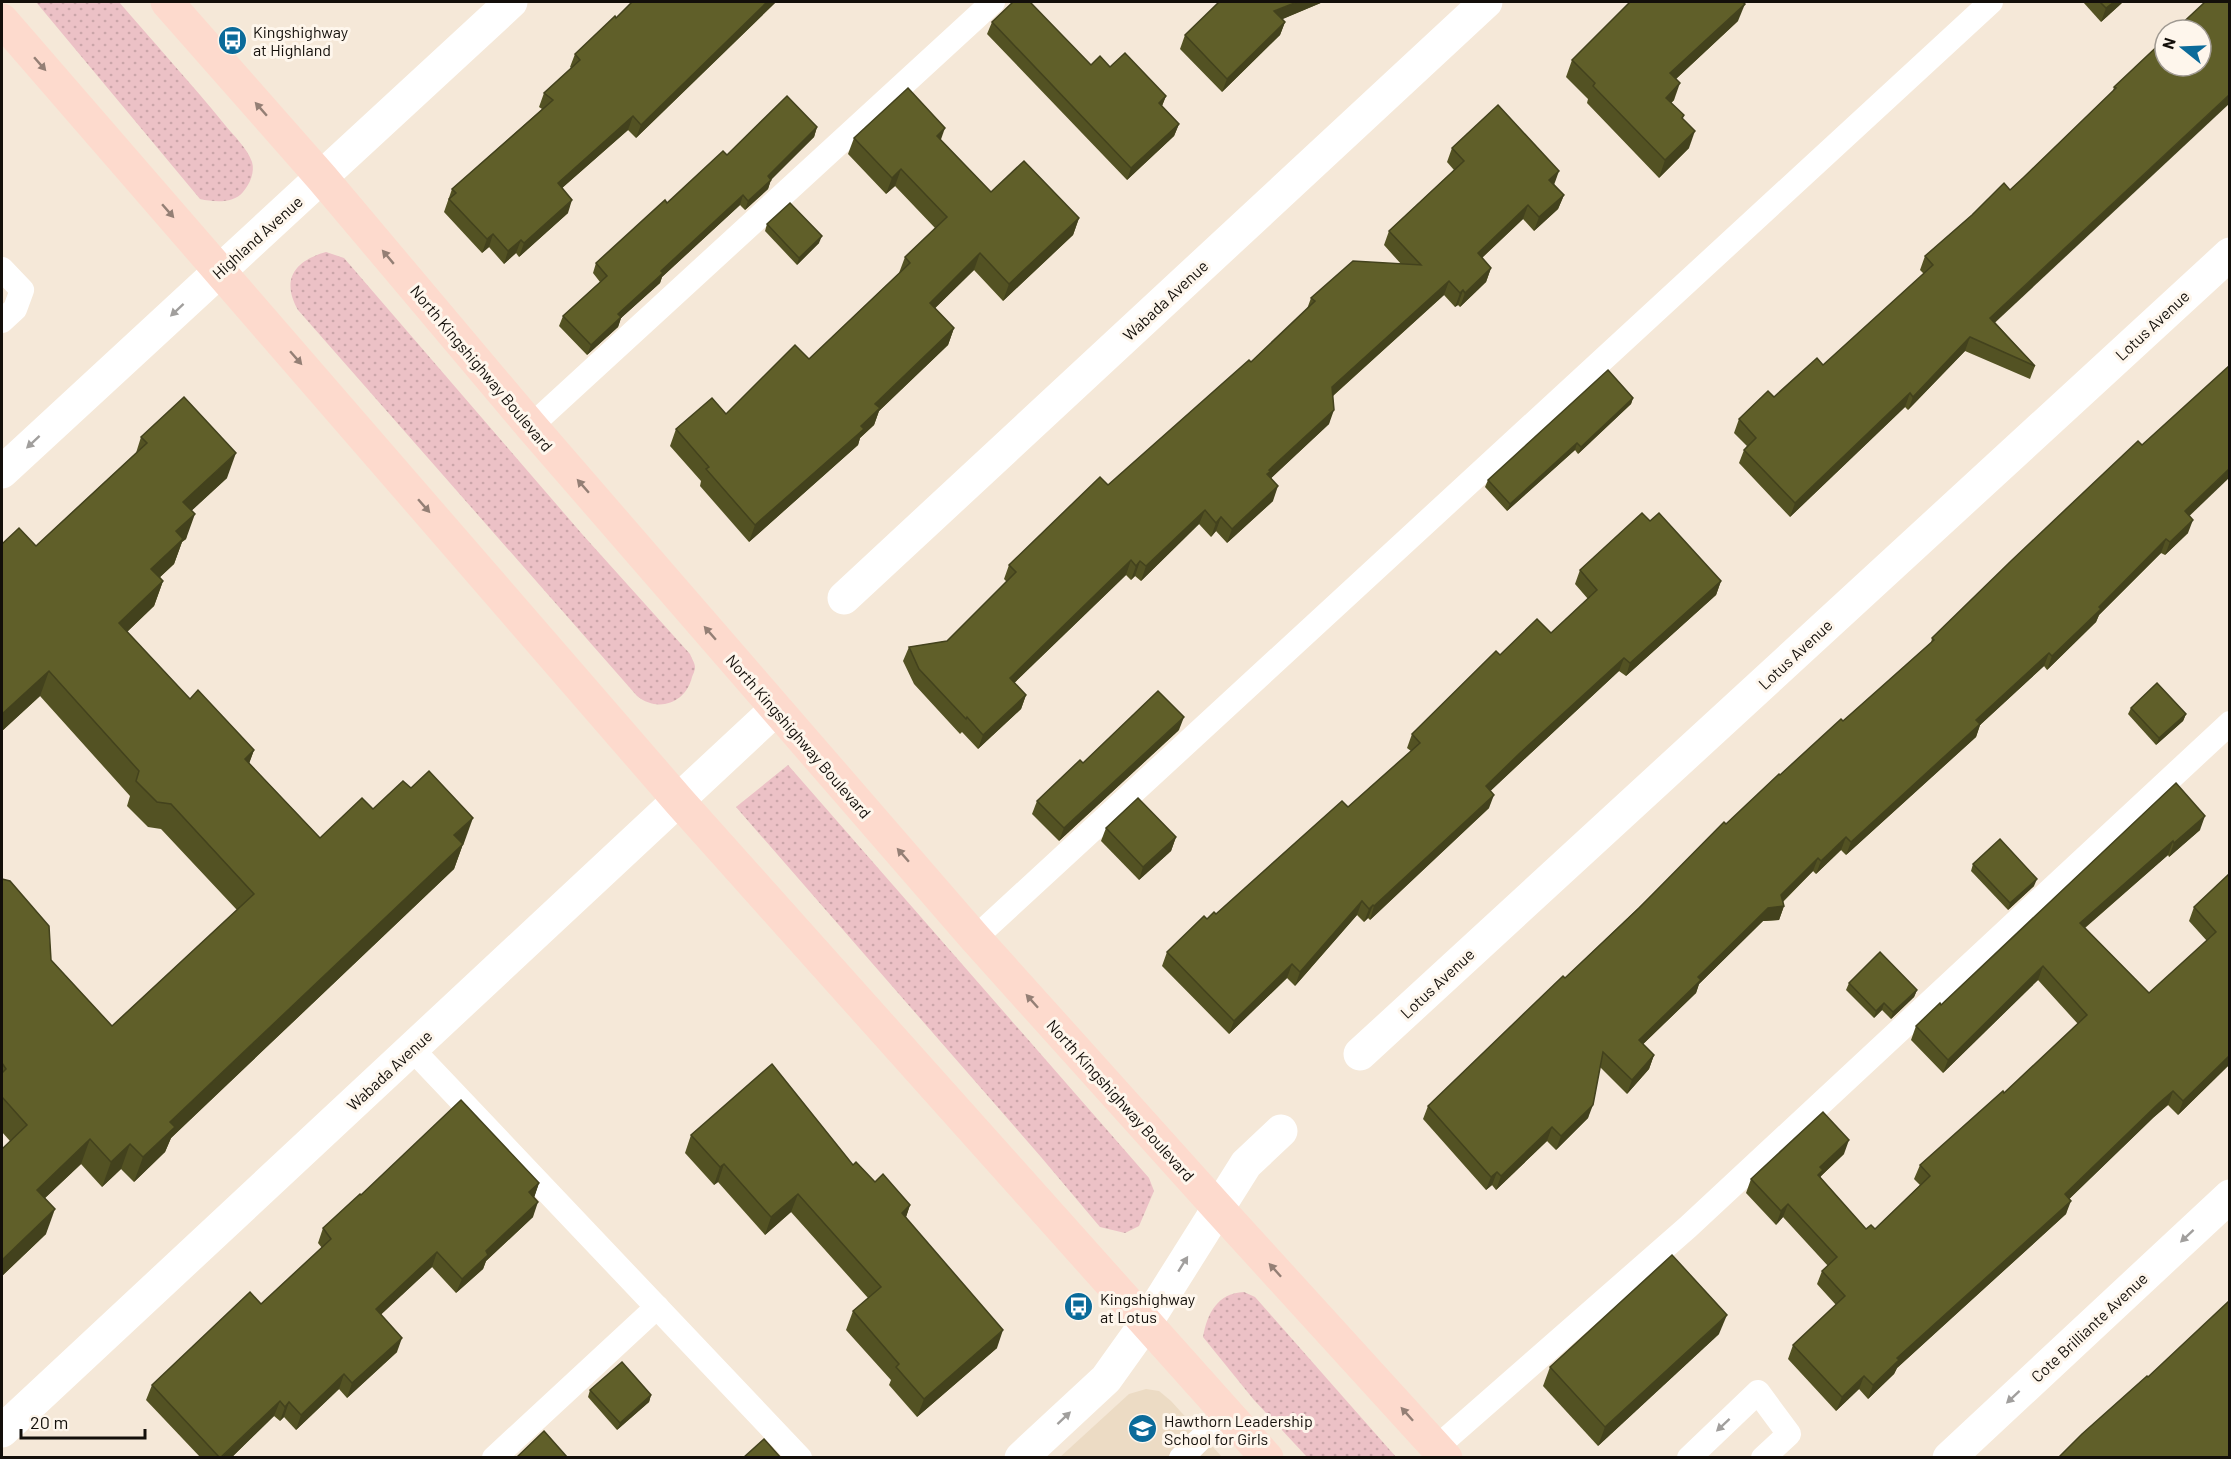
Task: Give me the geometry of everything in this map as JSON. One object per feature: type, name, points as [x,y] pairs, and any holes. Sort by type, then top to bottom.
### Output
[{"type":"main road","name":"North Kingshighway Boulevard","points":[[167,2],[322,178],[531,426],[975,938],[1441,1452]]},
{"type":"main road","points":[[2,21],[679,801],[1267,1458]]},
{"type":"street","name":"Highland Avenue","points":[[2,472],[511,2]]},
{"type":"street","name":"Wabada Avenue","points":[[844,598],[1486,2]]},
{"type":"street","name":"Lotus Avenue","points":[[1360,1054],[2229,254]]},
{"type":"street","name":"Wabada Avenue","points":[[2,1431],[776,709]]},
{"type":"street","points":[[1021,1458],[1106,1379],[1146,1323],[1246,1164],[1281,1131]]},
{"type":"street","name":"Cote Brilliante Avenue","points":[[1948,1458],[2229,1196]]},
{"type":"lane","points":[[531,426],[993,2]]},
{"type":"lane","points":[[975,938],[1991,2]]},
{"type":"lane","points":[[2,269],[22,291],[15,309],[2,321]]},
{"type":"lane","points":[[1441,1452],[1688,1227],[2229,723]]},
{"type":"lane","points":[[412,1049],[800,1458]]},
{"type":"lane","points":[[494,1458],[657,1307]]},
{"type":"lane","points":[[1689,1458],[1758,1392],[1790,1434],[1763,1458]]},
{"type":"lane","points":[[1181,1458],[1227,1413]]},
{"type":"shaded area","points":[[36,2],[119,2],[247,152],[253,170],[250,182],[243,192],[229,200],[200,199]]},
{"type":"shaded area","points":[[326,252],[344,258],[582,534],[690,654],[695,665],[694,671],[689,686],[677,699],[670,703],[654,704],[637,696],[298,310],[291,290],[294,273],[306,261]]},
{"type":"shaded area","points":[[788,765],[1149,1178],[1154,1191],[1139,1226],[1125,1233],[1100,1227],[736,807]]},
{"type":"shaded area","points":[[1244,1292],[1255,1297],[1396,1457],[1307,1457],[1254,1400],[1203,1337],[1207,1320],[1215,1306],[1227,1296]]},
{"type":"shaded area","name":"Hawthorn Leadership School for Girls","points":[[1146,1389],[1159,1391],[1171,1401],[1222,1457],[1059,1458],[1129,1394]]},
{"type":"building","points":[[632,2],[767,2],[641,125],[633,116],[558,183],[572,200],[524,243],[521,240],[508,251],[493,234],[487,239],[449,199],[456,193],[452,189],[553,100],[544,93],[580,60],[575,54]]},
{"type":"building","points":[[1013,2],[1030,2],[1091,65],[1100,56],[1110,67],[1125,53],[1166,96],[1159,103],[1179,124],[1131,168],[992,22]]},
{"type":"building","points":[[1219,2],[1297,2],[1274,11],[1285,22],[1227,79],[1185,35]]},
{"type":"building","points":[[1630,2],[1742,2],[1745,4],[1670,73],[1680,83],[1666,98],[1684,115],[1682,118],[1695,131],[1665,160],[1593,86],[1595,83],[1572,60]]},
{"type":"building","points":[[2100,2],[2114,2],[2106,8]]},
{"type":"building","points":[[2205,2],[2229,2],[2229,95],[1990,318],[2035,366],[1970,337],[1913,397],[1910,393],[1795,503],[1744,450],[1756,438],[1739,419],[1768,391],[1774,397],[1817,358],[1823,365],[1933,265],[1925,256],[2004,183],[2010,190],[2153,50],[2153,78],[2213,78],[2213,18],[2188,18]]},
{"type":"building","points":[[908,88],[945,128],[937,136],[991,192],[1024,161],[1079,218],[1009,284],[980,253],[930,303],[954,328],[875,404],[880,408],[861,426],[864,429],[755,525],[706,469],[709,467],[676,429],[712,398],[726,414],[795,345],[809,359],[910,263],[905,257],[947,217],[901,169],[892,178],[854,138]]},
{"type":"building","points":[[787,96],[817,127],[768,176],[771,180],[748,201],[743,195],[661,271],[663,273],[618,314],[621,317],[591,345],[563,316],[607,276],[596,263],[665,200],[667,203],[723,151],[727,155]]},
{"type":"building","points":[[1498,105],[1559,171],[1549,180],[1564,195],[1539,217],[1528,205],[1478,253],[1491,268],[1465,293],[1463,290],[1460,293],[1449,281],[1332,387],[1334,410],[1269,470],[1271,471],[1267,474],[1278,486],[1232,529],[1221,517],[1216,523],[1205,510],[1146,566],[1140,561],[1136,566],[1131,560],[1010,678],[1026,695],[983,735],[919,669],[909,647],[947,641],[1016,572],[1009,565],[1100,477],[1108,485],[1249,360],[1251,362],[1315,301],[1311,298],[1353,261],[1421,265],[1389,231],[1464,161],[1452,148]]},
{"type":"building","points":[[790,203],[822,236],[799,258],[767,224]]},
{"type":"building","points":[[2229,366],[2229,469],[2185,511],[2193,520],[2170,542],[2166,539],[2099,607],[2101,609],[2052,656],[2049,653],[1976,720],[1980,724],[1851,842],[1846,837],[1821,861],[1818,858],[1781,895],[1784,906],[1768,908],[1698,977],[1701,980],[1639,1040],[1654,1055],[1632,1080],[1603,1052],[1593,1105],[1561,1136],[1552,1127],[1501,1176],[1497,1172],[1491,1177],[1428,1106],[1563,976],[1565,978],[1639,908],[1724,822],[1726,824],[1841,719],[1843,721],[1934,640],[1932,638],[2138,441],[2142,445]]},
{"type":"building","points":[[1608,370],[1633,398],[1581,447],[1577,443],[1510,504],[1488,480]]},
{"type":"building","points":[[184,397],[236,453],[183,502],[195,514],[176,531],[183,539],[151,569],[163,581],[119,623],[190,699],[198,690],[254,750],[245,759],[320,838],[362,798],[373,809],[403,781],[411,788],[429,771],[473,818],[454,835],[463,844],[170,1122],[175,1127],[143,1157],[130,1144],[111,1162],[90,1139],[37,1190],[55,1209],[2,1260],[2,1149],[27,1125],[2,1097],[2,1073],[6,1069],[2,1063],[2,879],[10,881],[49,926],[51,960],[112,1026],[254,894],[171,804],[157,802],[136,781],[139,771],[49,671],[2,714],[2,544],[19,528],[36,546],[147,443],[141,437]]},
{"type":"building","points":[[1642,513],[1650,521],[1659,513],[1721,581],[1630,663],[1624,658],[1521,752],[1486,786],[1494,795],[1374,906],[1369,909],[1362,901],[1300,972],[1292,964],[1234,1021],[1167,952],[1204,916],[1207,919],[1214,912],[1216,914],[1342,801],[1348,807],[1420,743],[1412,734],[1496,651],[1500,655],[1537,619],[1551,633],[1597,590],[1580,570]]},
{"type":"building","points":[[2157,683],[2186,714],[2159,738],[2131,708]]},
{"type":"building","points":[[1158,691],[1184,717],[1064,828],[1037,801],[1080,760],[1083,763]]},
{"type":"building","points":[[2176,783],[2205,816],[2174,843],[2173,841],[2080,923],[2149,993],[2216,932],[2194,907],[2229,874],[2229,1056],[2183,1101],[2173,1091],[2159,1103],[2065,1194],[2071,1201],[1897,1358],[1899,1360],[1873,1385],[1864,1376],[1842,1397],[1793,1345],[1845,1296],[1822,1271],[1837,1257],[1788,1204],[1781,1211],[1751,1179],[1823,1112],[1849,1140],[1820,1167],[1823,1170],[1818,1175],[1866,1229],[1871,1225],[1875,1229],[1930,1176],[1920,1165],[2003,1091],[2004,1093],[2087,1015],[2043,966],[1948,1060],[1916,1026]]},
{"type":"building","points":[[1138,798],[1176,837],[1143,867],[1106,828]]},
{"type":"building","points":[[2000,839],[2037,879],[2010,903],[1973,864]]},
{"type":"building","points":[[1880,952],[1917,990],[1893,1012],[1884,1003],[1876,1011],[1849,983]]},
{"type":"building","points":[[772,1064],[853,1165],[856,1162],[875,1182],[883,1174],[910,1205],[902,1213],[1003,1330],[924,1399],[896,1367],[899,1364],[853,1311],[881,1287],[798,1194],[771,1217],[724,1164],[720,1167],[691,1135]]},
{"type":"building","points":[[461,1100],[539,1183],[529,1192],[538,1202],[486,1251],[488,1255],[462,1279],[437,1252],[376,1309],[402,1338],[352,1383],[344,1374],[301,1415],[289,1402],[285,1407],[280,1401],[220,1458],[152,1385],[250,1292],[261,1304],[331,1239],[323,1228]]},
{"type":"building","points":[[1672,1255],[1727,1315],[1605,1427],[1550,1367]]},
{"type":"building","points":[[2229,1301],[2228,1458],[2058,1458],[2082,1434],[2148,1377]]},
{"type":"building","points":[[622,1362],[651,1395],[620,1423],[590,1390]]},
{"type":"building","points":[[544,1431],[566,1458],[516,1458]]},
{"type":"building","points":[[764,1439],[781,1458],[743,1458]]},
{"type":"place","name":"Kingshighway at Highland","points":[[232,40]]},
{"type":"place","name":"Kingshighway at Lotus","points":[[1079,1307]]},
{"type":"place","name":"Hawthorn Leadership School for Girls","points":[[1143,1429]]}]
